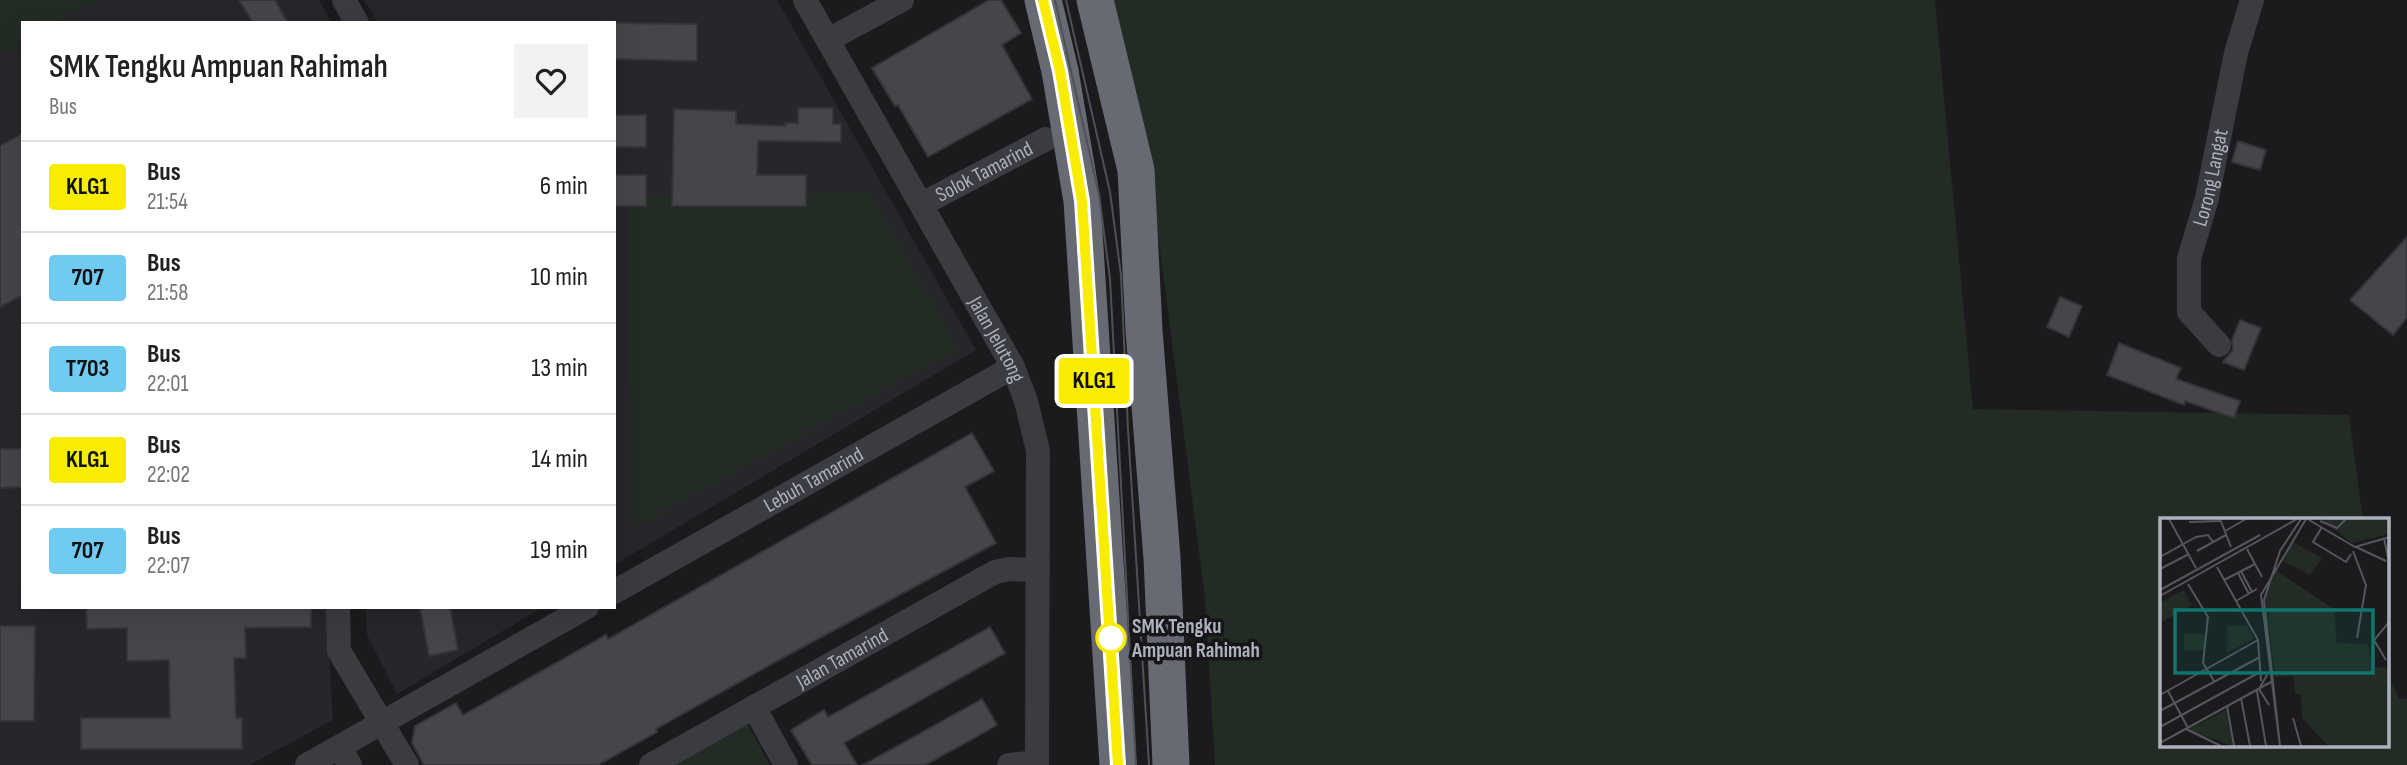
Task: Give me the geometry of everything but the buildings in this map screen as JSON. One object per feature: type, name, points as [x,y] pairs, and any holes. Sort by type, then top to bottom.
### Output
[{"type":"highway","points":[[1043,0],[1060,71],[1082,201],[1118,765]]},
{"type":"highway","points":[[1096,0],[1136,170],[1144,330],[1162,558],[1171,765]]},
{"type":"street","points":[[344,0],[356,21]]},
{"type":"street","name":"Jalan Jelutong","points":[[805,0],[1013,367],[1026,401],[1038,451],[1037,764]]},
{"type":"street","points":[[828,40],[902,0]]},
{"type":"street","name":"Lorong Langat","points":[[2219,345],[2189,312],[2189,259],[2207,198],[2231,78],[2252,0]]},
{"type":"street","name":"Solok Tamarind","points":[[922,204],[1046,139]]},
{"type":"street","name":"Lebuh Tamarind","points":[[616,591],[1013,367]]},
{"type":"street","name":"Jalan Tamarind","points":[[651,765],[995,572],[1009,569],[1038,570]]},
{"type":"street","points":[[338,609],[339,651],[407,765]]},
{"type":"street","points":[[307,765],[345,756],[382,723],[583,609]]},
{"type":"street","points":[[754,707],[786,765]]},
{"type":"street","points":[[1009,765],[1037,764]]},
{"type":"shaded area","points":[[0,0],[319,0],[331,21],[21,21],[21,609],[326,609],[333,720],[250,765],[0,765]]},
{"type":"shaded area","points":[[0,0],[98,0],[61,21],[21,21],[21,44],[0,56]]},
{"type":"shaded area","points":[[364,0],[777,0],[976,350],[616,564],[616,21],[377,21]]},
{"type":"shaded area","points":[[1114,0],[1935,0],[1973,409],[2349,415],[2363,518],[2160,518],[2160,748],[2390,748],[2390,679],[2399,698],[2407,699],[2407,765],[1215,765],[1205,598],[1152,188],[1139,112]]},
{"type":"shaded area","points":[[870,193],[958,349],[633,529],[626,196]]},
{"type":"shaded area","points":[[366,609],[540,609],[397,694],[367,635]]},
{"type":"shaded area","points":[[746,721],[770,765],[668,765]]},
{"type":"tram line","points":[[1055,0],[1099,195],[1110,279],[1136,765]]},
{"type":"tram line","points":[[1066,0],[1110,192],[1121,275],[1149,765]]},
{"type":"bus line","name":"KLG1","points":[[1043,0],[1060,71],[1082,201],[1118,765]]},
{"type":"place","name":"SMK Tengku Ampuan Rahimah","points":[[1111,638]]}]
